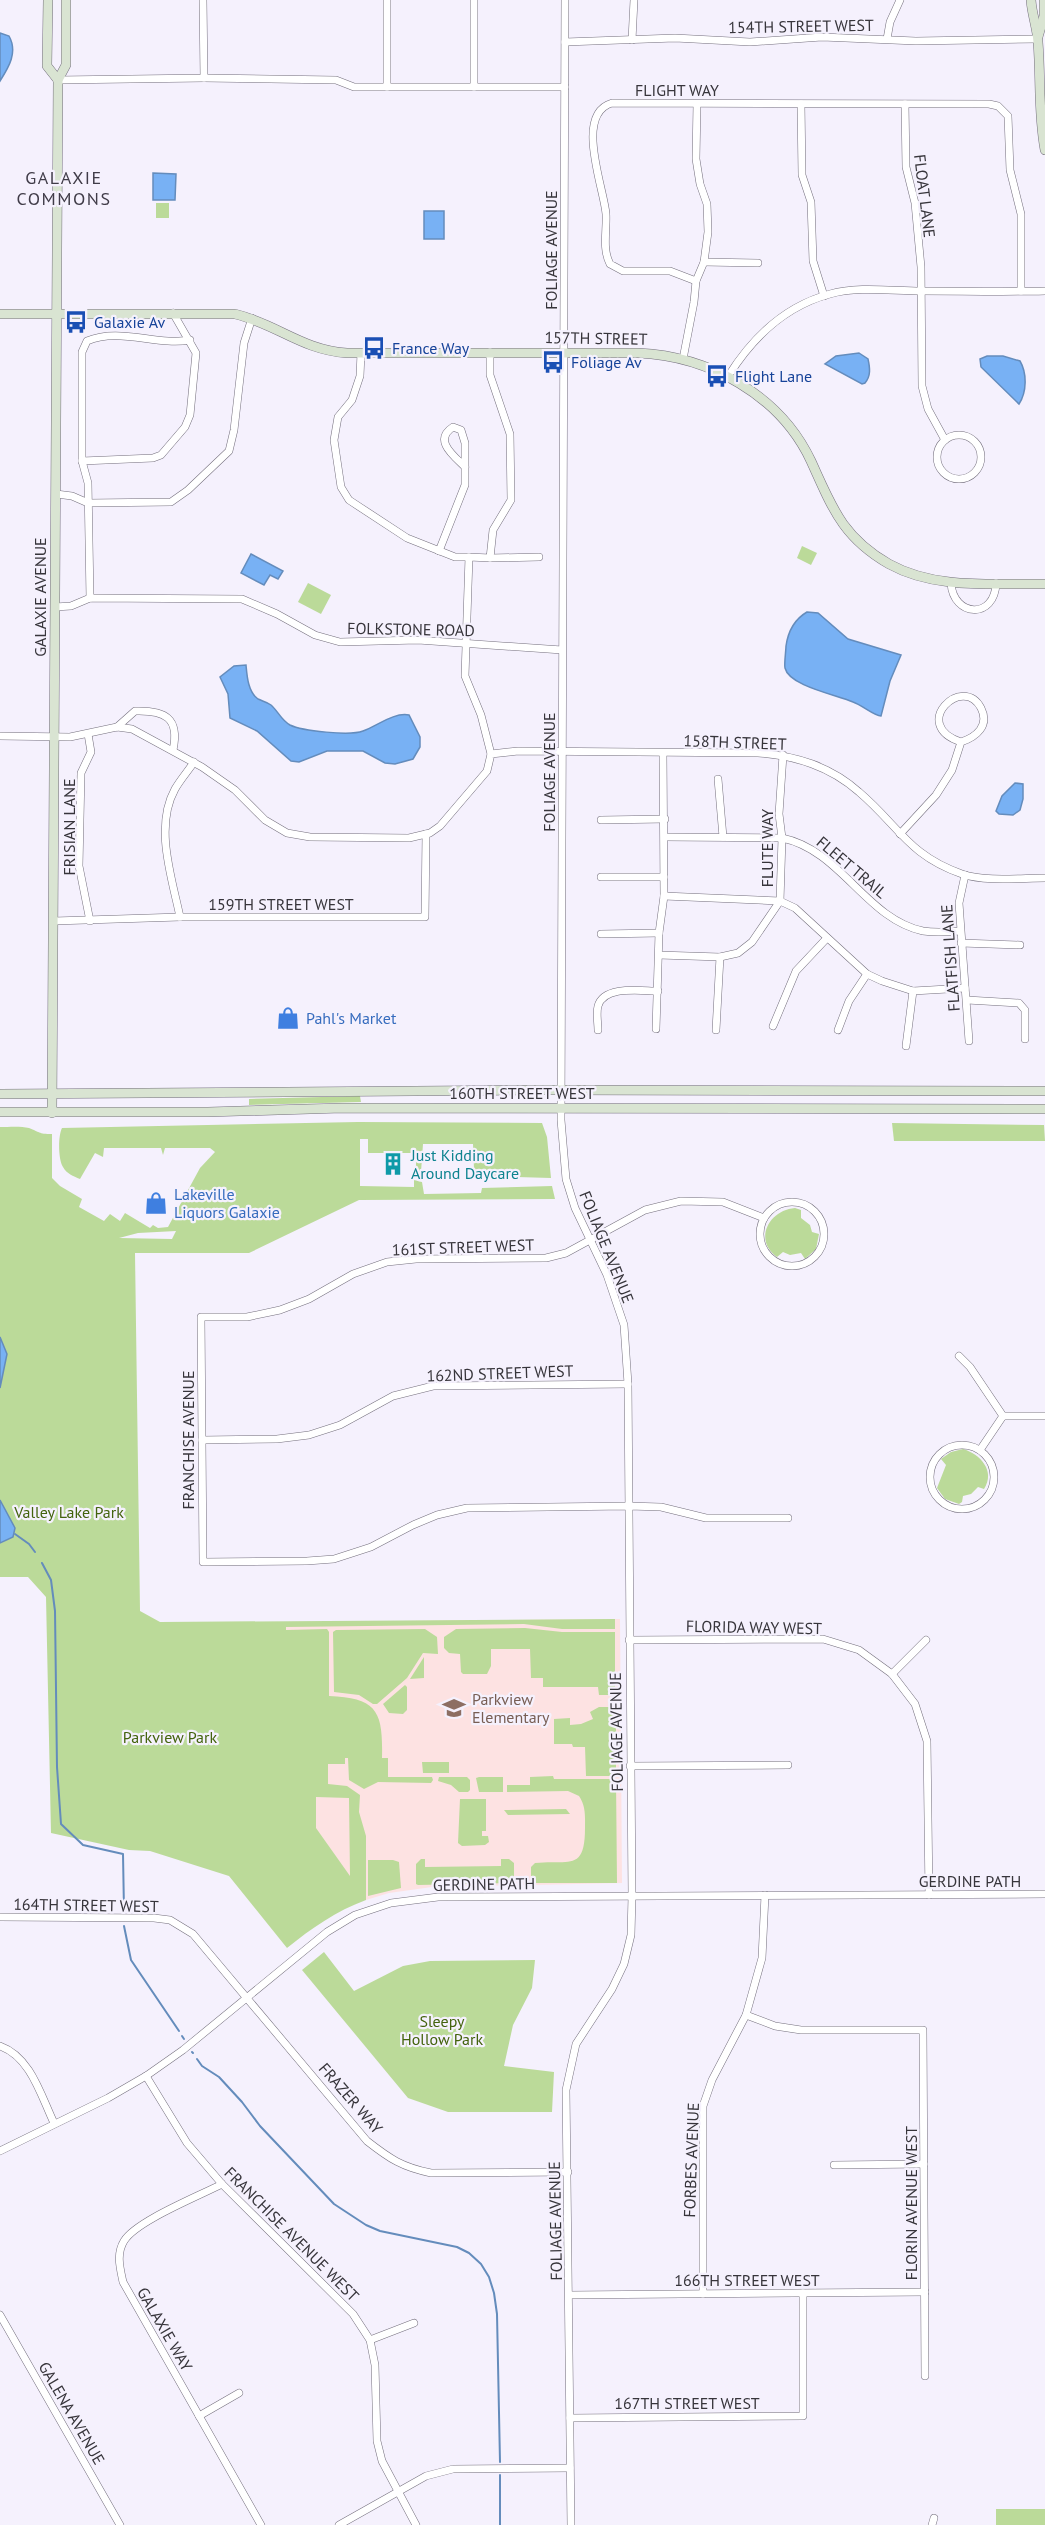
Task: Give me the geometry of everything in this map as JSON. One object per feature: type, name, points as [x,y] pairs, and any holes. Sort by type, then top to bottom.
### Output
[{"type":"street","name":"GALAXIE AVENUE","points":[[48,0],[47,66],[58,80]]},
{"type":"street","name":"GALAXIE AVENUE","points":[[52,1113],[58,80],[66,65],[66,0]]},
{"type":"street","points":[[203,0],[204,78]]},
{"type":"street","points":[[387,0],[387,87]]},
{"type":"street","points":[[474,0],[474,87]]},
{"type":"street","name":"FOLIAGE AVENUE","points":[[565,0],[562,1148],[566,1179],[575,1209],[608,1275],[624,1325],[628,1383],[632,1896],[631,1935],[624,1964],[612,1989],[576,2044],[566,2090],[571,2525]]},
{"type":"street","points":[[632,40],[634,0]]},
{"type":"street","points":[[887,39],[890,22],[900,0]]},
{"type":"street","points":[[1031,0],[1032,16],[1038,39],[1039,111],[1045,150]]},
{"type":"street","points":[[1038,39],[1044,16],[1044,0]]},
{"type":"street","name":"154TH STREET WEST","points":[[565,42],[675,38],[759,42],[822,37],[1038,39]]},
{"type":"street","points":[[58,80],[204,78],[336,80],[354,87],[566,87]]},
{"type":"street","name":"FLIGHT WAY","points":[[696,281],[670,271],[623,271],[610,264],[606,253],[606,212],[594,164],[594,119],[600,108],[612,103],[989,104],[1002,108],[1008,116],[1010,170],[1020,208],[1021,291]]},
{"type":"street","points":[[683,359],[696,281],[705,262],[708,232],[707,204],[697,172],[697,104]]},
{"type":"street","points":[[801,104],[802,175],[811,202],[813,261],[824,296]]},
{"type":"street","name":"FLOAT LANE","points":[[905,104],[906,167],[916,215],[921,291],[922,386],[928,409],[945,440]]},
{"type":"street","points":[[705,262],[759,263]]},
{"type":"street","points":[[729,375],[744,352],[772,324],[806,303],[824,296],[847,291],[1045,291]]},
{"type":"street","points":[[82,461],[153,458],[161,454],[185,427],[190,415],[196,353],[173,313]]},
{"type":"street","name":"157TH STREET","points":[[0,314],[217,313],[252,318],[313,347],[330,352],[651,354],[683,359],[729,375],[755,394],[789,428],[811,460],[834,512],[863,546],[904,571],[932,580],[951,583],[1045,584]]},
{"type":"street","points":[[56,494],[72,496],[88,504],[171,502],[188,490],[229,451],[234,430],[244,343],[252,318]]},
{"type":"street","points":[[90,598],[88,483],[82,461],[82,352],[87,341],[96,337],[139,337],[179,342],[190,340]]},
{"type":"street","points":[[490,352],[490,375],[510,434],[511,500],[493,530],[490,558]]},
{"type":"street","points":[[361,353],[360,376],[352,400],[338,417],[334,440],[341,487],[349,500],[406,537],[455,557],[539,557]]},
{"type":"street","points":[[439,551],[465,485],[465,466],[465,443],[461,430],[453,427],[446,432],[443,439],[465,466]]},
{"type":"street","points":[[962,435],[976,443],[981,451],[981,460],[972,475],[963,479],[954,479],[940,469],[937,454],[945,440],[962,435]]},
{"type":"street","points":[[0,736],[54,737],[88,734],[117,727],[132,729],[194,762],[235,790],[265,819],[287,833],[310,837],[409,838],[426,834],[440,826],[486,771],[491,754],[481,715],[465,676],[469,557]]},
{"type":"street","points":[[951,583],[952,595],[957,603],[968,609],[987,607],[996,596],[996,583]]},
{"type":"street","name":"FOLKSTONE ROAD","points":[[55,607],[71,606],[90,598],[242,599],[277,614],[315,635],[340,642],[418,640],[562,650]]},
{"type":"street","points":[[961,696],[976,701],[983,715],[981,729],[973,738],[961,742],[951,739],[939,722],[939,713],[943,705],[961,696]]},
{"type":"street","points":[[117,727],[135,711],[152,711],[169,719],[177,733],[173,750]]},
{"type":"street","name":"FRISIAN LANE","points":[[88,734],[91,752],[81,773],[79,866],[90,921]]},
{"type":"street","points":[[900,834],[936,795],[952,770],[961,742]]},
{"type":"street","name":"158TH STREET","points":[[491,754],[518,751],[758,753],[806,760],[848,783],[930,860],[964,875],[1045,878]]},
{"type":"street","points":[[656,1029],[659,933],[664,896],[663,753]]},
{"type":"street","name":"FLUTE WAY","points":[[658,955],[720,957],[738,953],[752,942],[780,901],[782,838],[779,814],[783,755]]},
{"type":"street","points":[[180,917],[167,852],[165,822],[174,790],[194,762]]},
{"type":"street","points":[[718,779],[723,837]]},
{"type":"street","points":[[601,820],[665,819]]},
{"type":"street","name":"159TH STREET WEST","points":[[54,921],[180,917],[425,917],[426,834]]},
{"type":"street","name":"FLEET TRAIL","points":[[665,837],[782,838],[798,841],[816,851],[878,907],[905,925],[922,931],[938,933],[960,931]]},
{"type":"street","name":"FLATFISH LANE","points":[[964,875],[959,903],[969,1041]]},
{"type":"street","points":[[601,877],[664,877]]},
{"type":"street","points":[[664,896],[780,901],[795,908],[867,974],[913,991],[965,988]]},
{"type":"street","points":[[601,934],[659,933]]},
{"type":"street","points":[[773,1026],[796,971],[827,938]]},
{"type":"street","points":[[961,943],[1020,945]]},
{"type":"street","points":[[716,1030],[720,957]]},
{"type":"street","points":[[838,1030],[849,1001],[867,974]]},
{"type":"street","points":[[598,1030],[598,1006],[605,995],[615,992],[658,991]]},
{"type":"street","points":[[906,1046],[913,991]]},
{"type":"street","points":[[967,1000],[1019,1004],[1025,1010],[1025,1039]]},
{"type":"street","name":"160TH STREET WEST","points":[[0,1094],[561,1090],[1045,1091]]},
{"type":"street","name":"160TH STREET WEST","points":[[0,1112],[342,1108],[1045,1109]]},
{"type":"street","name":"161ST STREET WEST","points":[[201,1317],[247,1317],[280,1310],[309,1299],[353,1274],[387,1262],[416,1259],[546,1258],[566,1252],[645,1210],[681,1201],[723,1203],[764,1218]]},
{"type":"street","points":[[801,1203],[812,1209],[820,1218],[825,1232],[818,1254],[807,1263],[797,1266],[777,1263],[763,1250],[760,1228],[764,1218],[773,1208],[782,1204],[801,1203]]},
{"type":"street","name":"FRANCHISE AVENUE","points":[[201,1317],[203,1562],[334,1559],[371,1547],[438,1515],[467,1508],[629,1506]]},
{"type":"street","points":[[959,1356],[970,1367],[1003,1416]]},
{"type":"street","name":"162ND STREET WEST","points":[[202,1440],[277,1439],[309,1435],[340,1425],[393,1396],[433,1386],[628,1383]]},
{"type":"street","points":[[1003,1416],[1045,1416]]},
{"type":"street","points":[[980,1450],[1003,1416]]},
{"type":"street","points":[[956,1445],[980,1450],[986,1455],[993,1469],[993,1485],[990,1493],[972,1508],[948,1506],[936,1496],[930,1481],[930,1473],[936,1458],[956,1445]]},
{"type":"street","points":[[629,1506],[661,1507],[706,1518],[788,1518]]},
{"type":"street","name":"FLORIDA WAY WEST","points":[[629,1640],[823,1639],[859,1650],[892,1674],[915,1704],[927,1741],[929,1894]]},
{"type":"street","points":[[892,1674],[926,1640]]},
{"type":"street","points":[[630,1766],[788,1765]]},
{"type":"street","name":"GERDINE PATH","points":[[0,2151],[108,2098],[146,2076],[183,2050],[327,1932],[356,1915],[391,1903],[438,1897],[1045,1894]]},
{"type":"street","name":"FORBES AVENUE","points":[[703,2294],[703,2106],[712,2080],[746,2015],[762,1958],[765,1895]]},
{"type":"street","name":"164TH STREET WEST","points":[[0,1917],[170,1920],[193,1934],[247,1997]]},
{"type":"street","name":"FRAZER WAY","points":[[247,1997],[367,2141],[392,2161],[431,2173],[568,2172]]},
{"type":"street","name":"FLORIN AVENUE WEST","points":[[746,2015],[775,2026],[801,2030],[923,2030],[925,2376]]},
{"type":"street","points":[[0,2046],[10,2050],[25,2062],[54,2123]]},
{"type":"street","name":"FRANCHISE AVENUE WEST","points":[[146,2076],[187,2143],[222,2184],[353,2314],[370,2340],[375,2365],[377,2441],[382,2461],[416,2525]]},
{"type":"street","points":[[834,2165],[924,2164]]},
{"type":"street","name":"GALAXIE WAY","points":[[222,2184],[137,2227],[124,2241],[118,2257],[123,2283],[261,2525]]},
{"type":"street","name":"166TH STREET WEST","points":[[569,2295],[925,2292]]},
{"type":"street","name":"167TH STREET WEST","points":[[570,2418],[803,2416],[802,2293]]},
{"type":"street","name":"GALENA AVENUE","points":[[0,2315],[120,2525]]},
{"type":"street","points":[[370,2340],[414,2323]]},
{"type":"street","points":[[199,2416],[239,2393]]},
{"type":"street","points":[[339,2525],[426,2476],[453,2469],[570,2468]]},
{"type":"shaded area","name":"Parkview Elementary","points":[[620,1619],[622,1883],[432,1887],[389,1893],[366,1900],[287,1787],[286,1622]]},
{"type":"green space","points":[[156,203],[169,203],[169,218],[156,218]]},
{"type":"green space","points":[[802,546],[817,553],[811,565],[797,558]]},
{"type":"green space","points":[[308,583],[331,595],[321,614],[298,602]]},
{"type":"green space","points":[[360,1096],[361,1102],[249,1105],[249,1099]]},
{"type":"green space","points":[[358,1122],[542,1123],[547,1137],[551,1178],[480,1176],[474,1169],[473,1144],[423,1144],[421,1172],[416,1174],[416,1153],[368,1153],[368,1139],[360,1139],[360,1186],[414,1187],[414,1180],[422,1182],[424,1194],[481,1193],[482,1188],[552,1186],[555,1199],[359,1200],[249,1253],[135,1253],[140,1611],[160,1622],[615,1619],[615,1629],[562,1629],[524,1624],[286,1627],[286,1630],[327,1629],[329,1632],[329,1696],[358,1700],[368,1704],[374,1711],[381,1729],[382,1758],[388,1758],[388,1777],[432,1777],[433,1780],[431,1783],[378,1782],[364,1789],[349,1780],[348,1758],[345,1758],[345,1764],[328,1764],[328,1784],[347,1786],[360,1795],[359,1812],[366,1836],[366,1900],[325,1921],[287,1948],[229,1876],[150,1851],[129,1850],[51,1833],[46,1597],[28,1577],[0,1577],[0,1127],[26,1127],[41,1133],[52,1134],[52,1178],[60,1186],[82,1199],[79,1207],[104,1221],[110,1214],[120,1221],[125,1213],[150,1228],[153,1225],[158,1228],[168,1227],[200,1168],[215,1152],[210,1148],[165,1148],[163,1155],[161,1148],[104,1148],[103,1157],[95,1153],[80,1179],[68,1173],[61,1163],[59,1148],[62,1128]],"holes":[[[176,1231],[172,1239],[119,1238],[138,1233]],[[316,1797],[349,1798],[350,1876],[316,1828]]]},
{"type":"green space","points":[[892,1123],[1044,1125],[1045,1141],[894,1141]]},
{"type":"green space","points":[[795,1208],[801,1210],[801,1218],[810,1225],[812,1232],[819,1234],[816,1249],[805,1259],[801,1253],[790,1255],[783,1252],[777,1257],[766,1242],[767,1227],[778,1214]]},
{"type":"green space","points":[[963,1449],[980,1459],[988,1476],[984,1489],[978,1487],[971,1494],[963,1496],[959,1504],[945,1499],[937,1488],[946,1465],[941,1459],[951,1452]]},
{"type":"green space","points":[[525,1628],[562,1632],[615,1632],[615,1695],[599,1695],[598,1687],[543,1687],[543,1678],[531,1678],[530,1649],[491,1649],[491,1666],[487,1674],[463,1674],[460,1654],[449,1653],[444,1648],[444,1637],[456,1629]]},
{"type":"green space","points":[[425,1629],[437,1637],[438,1654],[423,1653],[407,1678],[377,1704],[359,1695],[334,1692],[333,1632],[336,1630]]},
{"type":"green space","points":[[424,1657],[424,1678],[410,1679]]},
{"type":"green space","points":[[405,1685],[407,1687],[407,1710],[403,1714],[389,1713],[383,1704]]},
{"type":"green space","points":[[599,1707],[614,1707],[616,1710],[616,1776],[586,1776],[585,1747],[554,1744],[554,1719],[570,1718],[570,1725],[581,1724],[593,1719],[590,1712]]},
{"type":"green space","points":[[422,1762],[449,1762],[449,1773],[423,1773]]},
{"type":"green space","points":[[553,1776],[554,1779],[616,1779],[617,1883],[531,1883],[531,1867],[535,1863],[572,1861],[582,1852],[585,1812],[579,1796],[568,1791],[507,1792],[507,1785],[530,1785],[530,1777]]},
{"type":"green space","points":[[439,1777],[467,1777],[470,1780],[468,1792],[459,1792],[451,1785],[438,1781]]},
{"type":"green space","points":[[503,1777],[503,1792],[479,1792],[476,1778]]},
{"type":"green space","points":[[460,1799],[486,1799],[486,1831],[482,1831],[482,1836],[488,1836],[489,1842],[485,1845],[462,1846],[458,1843]]},
{"type":"green space","points":[[566,1809],[570,1814],[508,1815],[504,1810]]},
{"type":"green space","points":[[421,1859],[425,1859],[425,1867],[501,1866],[501,1859],[509,1859],[514,1863],[514,1883],[418,1885],[416,1884],[416,1864]]},
{"type":"green space","points":[[368,1860],[399,1862],[401,1888],[368,1896]]},
{"type":"green space","name":"Sleepy Hollow Park","points":[[324,1952],[354,1991],[403,1966],[430,1961],[535,1960],[532,1988],[513,2025],[504,2066],[554,2072],[552,2112],[448,2112],[408,2098],[302,1970]]},
{"type":"green space","points":[[996,2509],[1045,2509],[1045,2525],[996,2525]]},
{"type":"water","points":[[0,33],[9,36],[13,48],[9,65],[0,81]]},
{"type":"water","points":[[153,173],[176,174],[175,200],[153,200]]},
{"type":"water","points":[[424,211],[444,211],[444,239],[424,239]]},
{"type":"water","points":[[859,353],[868,359],[870,372],[865,383],[862,384],[825,364],[836,356]]},
{"type":"water","points":[[987,356],[1003,356],[1020,361],[1025,382],[1024,394],[1019,404],[981,367],[980,359]]},
{"type":"water","points":[[251,554],[283,571],[278,579],[270,575],[264,585],[241,573]]},
{"type":"water","points":[[807,612],[818,613],[848,639],[901,655],[890,681],[881,716],[853,702],[804,685],[788,674],[785,664],[788,636],[796,622]]},
{"type":"water","points":[[246,665],[252,692],[258,699],[271,705],[290,725],[326,732],[348,733],[363,731],[392,717],[409,715],[420,737],[420,747],[413,759],[395,764],[385,763],[363,751],[327,751],[299,762],[291,761],[257,731],[230,718],[228,694],[220,677],[234,666]]},
{"type":"water","points":[[1015,783],[1023,784],[1020,810],[1013,815],[999,814],[996,811],[1002,796]]},
{"type":"water","points":[[0,1337],[7,1354],[0,1388]]},
{"type":"water","points":[[0,1500],[15,1528],[13,1537],[0,1543]]},
{"type":"waterway","points":[[15,1534],[29,1544],[35,1552]]},
{"type":"waterway","points":[[42,1563],[51,1580],[55,1611],[57,1767],[61,1824],[83,1845],[123,1854],[124,1911]]},
{"type":"waterway","points":[[124,1926],[131,1960],[179,2031]]},
{"type":"waterway","points":[[197,2059],[202,2066],[219,2077],[260,2126],[334,2204],[366,2225],[380,2231],[457,2247],[469,2253],[481,2264],[489,2277],[497,2314],[500,2462]]},
{"type":"waterway","points":[[500,2475],[500,2525]]},
{"type":"place","name":"Galaxie Av","points":[[76,322]]},
{"type":"place","name":"France Way","points":[[374,348]]},
{"type":"place","name":"Foliage Av","points":[[553,362]]},
{"type":"place","name":"Flight Lane","points":[[717,376]]},
{"type":"place","name":"Pahl's Market","points":[[288,1018]]},
{"type":"place","name":"Just Kidding Around Daycare","points":[[393,1164]]},
{"type":"place","name":"Lakeville Liquors Galaxie","points":[[156,1203]]},
{"type":"place","name":"Parkview Elementary","points":[[454,1708]]},
{"type":"district","name":"GALAXIE COMMONS","points":[[64,188]]},
{"type":"park label","name":"Valley Lake Park","points":[[69,1512]]},
{"type":"park label","name":"Parkview Park","points":[[170,1737]]}]
